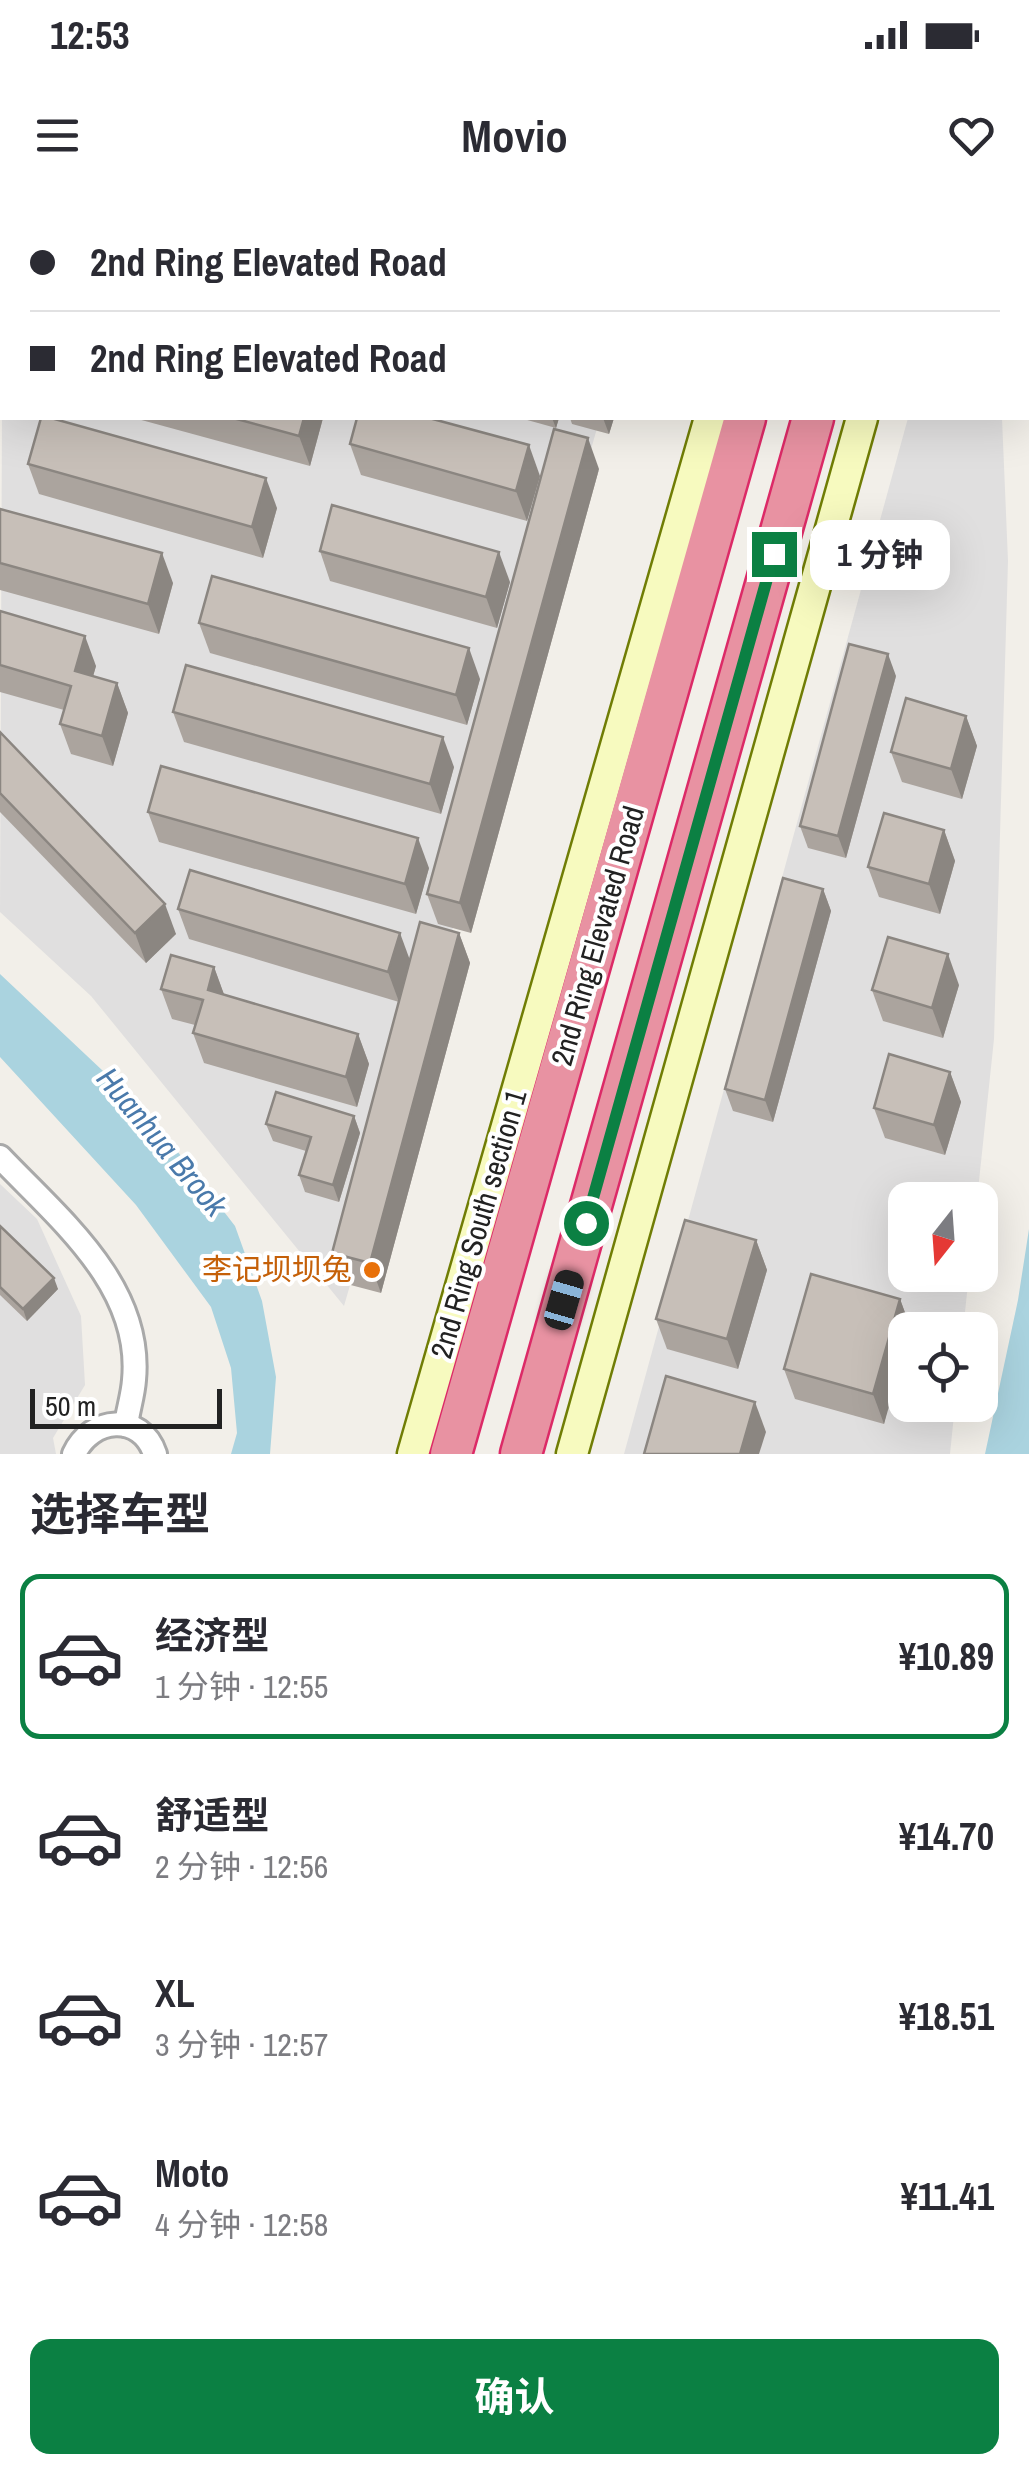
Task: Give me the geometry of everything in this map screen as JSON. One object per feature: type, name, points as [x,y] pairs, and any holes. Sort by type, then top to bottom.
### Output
[{"type":"highway","name":"2nd Ring Elevated Road","points":[[451,1454],[744,420]]},
{"type":"highway","points":[[521,1454],[812,420]]},
{"type":"main road","name":"2nd Ring South section 1","points":[[413,1454],[709,420]]},
{"type":"main road","points":[[572,1454],[861,420]]},
{"type":"street","points":[[0,1158],[92,1252],[128,1316],[135,1377],[126,1425]]},
{"type":"street","points":[[74,1454],[89,1432],[102,1425],[126,1425],[144,1435],[156,1454]]},
{"type":"shaded area","points":[[2,420],[599,420],[344,1306],[91,996],[0,912]]},
{"type":"shaded area","points":[[907,420],[1002,420],[1008,561],[994,1039],[979,1182],[888,1182],[888,1292],[967,1292],[965,1312],[888,1312],[888,1422],[953,1422],[950,1454],[624,1454]]},
{"type":"shaded area","points":[[0,1184],[37,1219],[81,1316],[85,1385],[53,1438],[56,1454],[0,1454]]},
{"type":"water","name":"Huanhua Brook","points":[[0,974],[120,1087],[171,1143],[235,1226],[262,1301],[276,1377],[270,1454],[231,1454],[237,1433],[231,1368],[211,1307],[136,1205],[0,1057]]},
{"type":"water","points":[[1029,1229],[1029,1454],[985,1454],[992,1422],[998,1422],[998,1393]]},
{"type":"building","points":[[40,420],[58,420],[266,478],[252,527],[28,464]]},
{"type":"building","points":[[240,420],[303,420],[299,436]]},
{"type":"building","points":[[356,420],[436,420],[529,445],[516,491],[350,444]]},
{"type":"building","points":[[554,429],[588,438],[460,903],[427,894]]},
{"type":"building","points":[[332,505],[499,552],[486,597],[320,551]]},
{"type":"building","points":[[0,509],[162,553],[148,604],[0,563]]},
{"type":"building","points":[[212,576],[469,648],[456,695],[199,623]]},
{"type":"building","points":[[0,611],[85,636],[75,671],[117,683],[102,736],[60,724],[71,686],[0,665]]},
{"type":"building","points":[[849,644],[888,654],[838,836],[800,826]]},
{"type":"building","points":[[186,665],[443,737],[430,784],[173,712]]},
{"type":"building","points":[[906,698],[966,716],[951,769],[891,752]]},
{"type":"building","points":[[0,732],[165,904],[135,933],[0,793]]},
{"type":"building","points":[[161,766],[418,838],[405,884],[148,812]]},
{"type":"building","points":[[884,813],[944,830],[929,884],[868,867]]},
{"type":"building","points":[[190,870],[400,933],[388,972],[178,909]]},
{"type":"building","points":[[783,878],[823,889],[765,1100],[725,1089]]},
{"type":"building","points":[[420,922],[459,933],[370,1263],[332,1253]]},
{"type":"building","points":[[888,937],[948,954],[932,1008],[872,990]]},
{"type":"building","points":[[171,955],[214,967],[208,990],[358,1034],[346,1077],[193,1033],[203,1000],[161,989]]},
{"type":"building","points":[[889,1054],[950,1072],[934,1125],[874,1108]]},
{"type":"building","points":[[276,1092],[354,1116],[333,1185],[299,1175],[311,1137],[266,1124]]},
{"type":"building","points":[[685,1220],[756,1240],[727,1339],[656,1319]]},
{"type":"building","points":[[0,1226],[54,1278],[23,1309],[0,1287]]},
{"type":"building","points":[[811,1274],[900,1299],[896,1312],[888,1312],[888,1341],[873,1394],[784,1369]]},
{"type":"building","points":[[666,1376],[755,1402],[740,1454],[644,1454]]},
{"type":"place","name":"李记坝坝兔","points":[[372,1270]]},
{"type":"route","points":[[586,1223],[774,554]]}]
